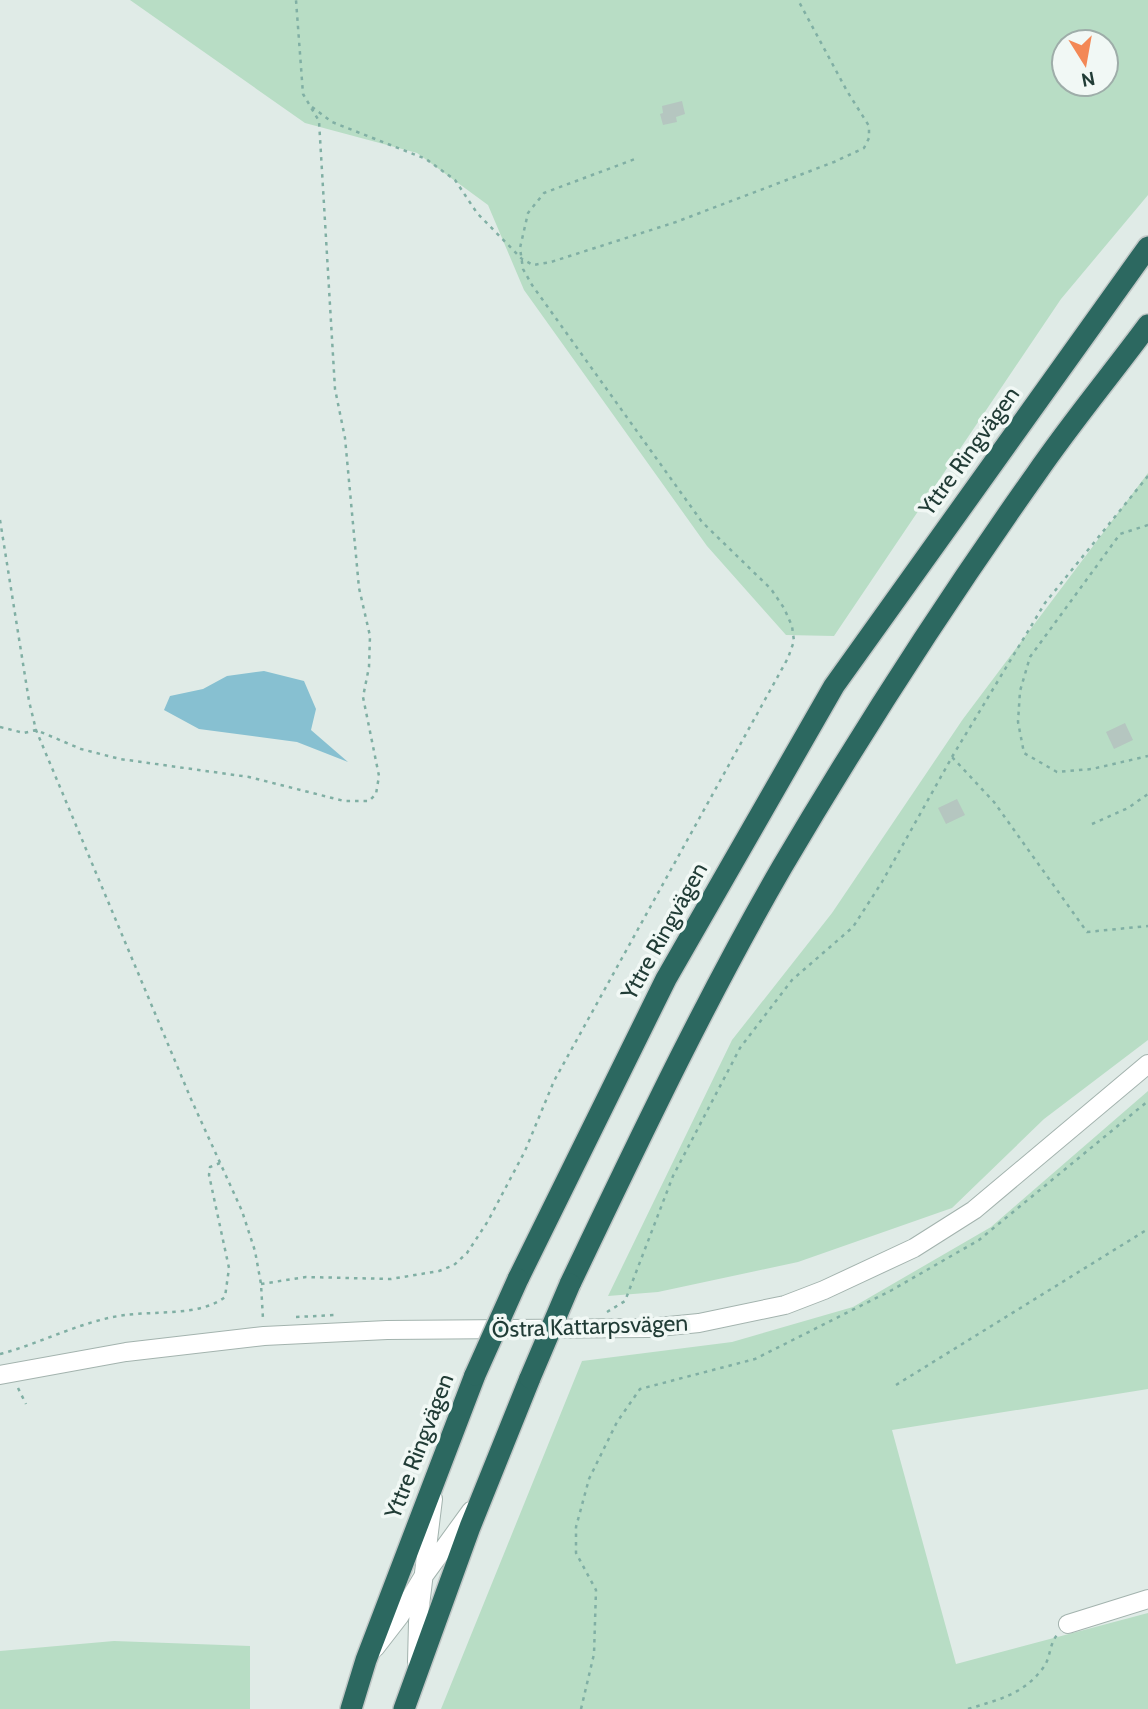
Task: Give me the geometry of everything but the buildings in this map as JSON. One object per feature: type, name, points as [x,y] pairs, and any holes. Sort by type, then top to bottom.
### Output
[{"type":"highway","name":"Yttre Ringvägen","points":[[351,1709],[366,1660],[475,1375],[518,1279],[666,979],[834,686],[1148,247]]},
{"type":"highway","points":[[404,1709],[483,1493],[570,1284],[709,1002],[817,810],[966,575],[1037,471],[1148,325]]},
{"type":"street","name":"Östra Kattarpsvägen","points":[[0,1375],[126,1352],[264,1336],[387,1330],[648,1328],[699,1323],[785,1305],[914,1248],[974,1210],[1148,1064]]},
{"type":"street","points":[[416,1676],[423,1577],[436,1476]]},
{"type":"street","points":[[366,1660],[399,1617],[423,1577],[483,1493]]},
{"type":"street","points":[[1068,1624],[1148,1599]]},
{"type":"path","points":[[0,727],[24,733],[36,730],[81,749],[120,759],[249,777],[344,801],[369,801],[376,794],[379,776],[363,697],[369,667],[370,636],[359,588],[345,438],[335,389],[319,121],[303,94],[296,0]]},
{"type":"path","points":[[309,105],[332,122],[426,159],[455,180],[477,213],[522,259],[533,265],[587,251],[687,218],[864,148],[869,138],[869,126],[847,91],[799,0]]},
{"type":"path","points":[[261,1284],[306,1277],[391,1279],[454,1265],[467,1253],[488,1221],[525,1151],[554,1081],[788,658],[794,641],[785,608],[771,589],[702,522],[523,269],[520,248],[528,213],[544,193],[635,159]]},
{"type":"path","points":[[601,1314],[618,1307],[625,1300],[673,1176],[740,1048],[792,980],[853,927],[1045,603],[1148,476]]},
{"type":"path","points":[[0,520],[36,730],[191,1099],[242,1211],[255,1251],[261,1284],[264,1336]]},
{"type":"path","points":[[1148,524],[1120,534],[1030,657],[1020,691],[1018,722],[1024,753],[1057,772],[1092,769],[1148,757]]},
{"type":"path","points":[[952,757],[994,802],[1087,932],[1148,926]]},
{"type":"path","points":[[1092,824],[1128,808],[1148,794]]},
{"type":"path","points":[[581,1709],[594,1654],[596,1590],[576,1553],[576,1527],[589,1479],[617,1422],[640,1389],[755,1359],[892,1290],[979,1240],[1148,1101]]},
{"type":"path","points":[[0,1354],[92,1322],[123,1315],[203,1308],[218,1303],[225,1297],[229,1268],[209,1175],[210,1167],[220,1163]]},
{"type":"path","points":[[896,1385],[1148,1229]]},
{"type":"path","points":[[285,1319],[334,1315]]},
{"type":"path","points":[[968,1709],[1016,1694],[1045,1667],[1054,1638],[1068,1624]]},
{"type":"green space","points":[[130,0],[1148,0],[1148,195],[1061,299],[834,636],[786,635],[707,546],[524,290],[488,205],[417,153],[305,123]]},
{"type":"green space","points":[[1148,473],[1148,1040],[1044,1119],[952,1208],[798,1262],[658,1292],[608,1296],[732,1040],[832,913],[963,719]]},
{"type":"green space","points":[[1148,1091],[1148,1389],[892,1430],[956,1664],[1148,1613],[1148,1709],[441,1709],[582,1361],[732,1342],[853,1307],[991,1227]]},
{"type":"green space","points":[[114,1641],[250,1646],[250,1709],[0,1709],[0,1651]]},
{"type":"water","points":[[264,671],[304,681],[316,709],[311,730],[348,762],[297,742],[199,729],[164,710],[170,696],[203,689],[227,676]]}]
